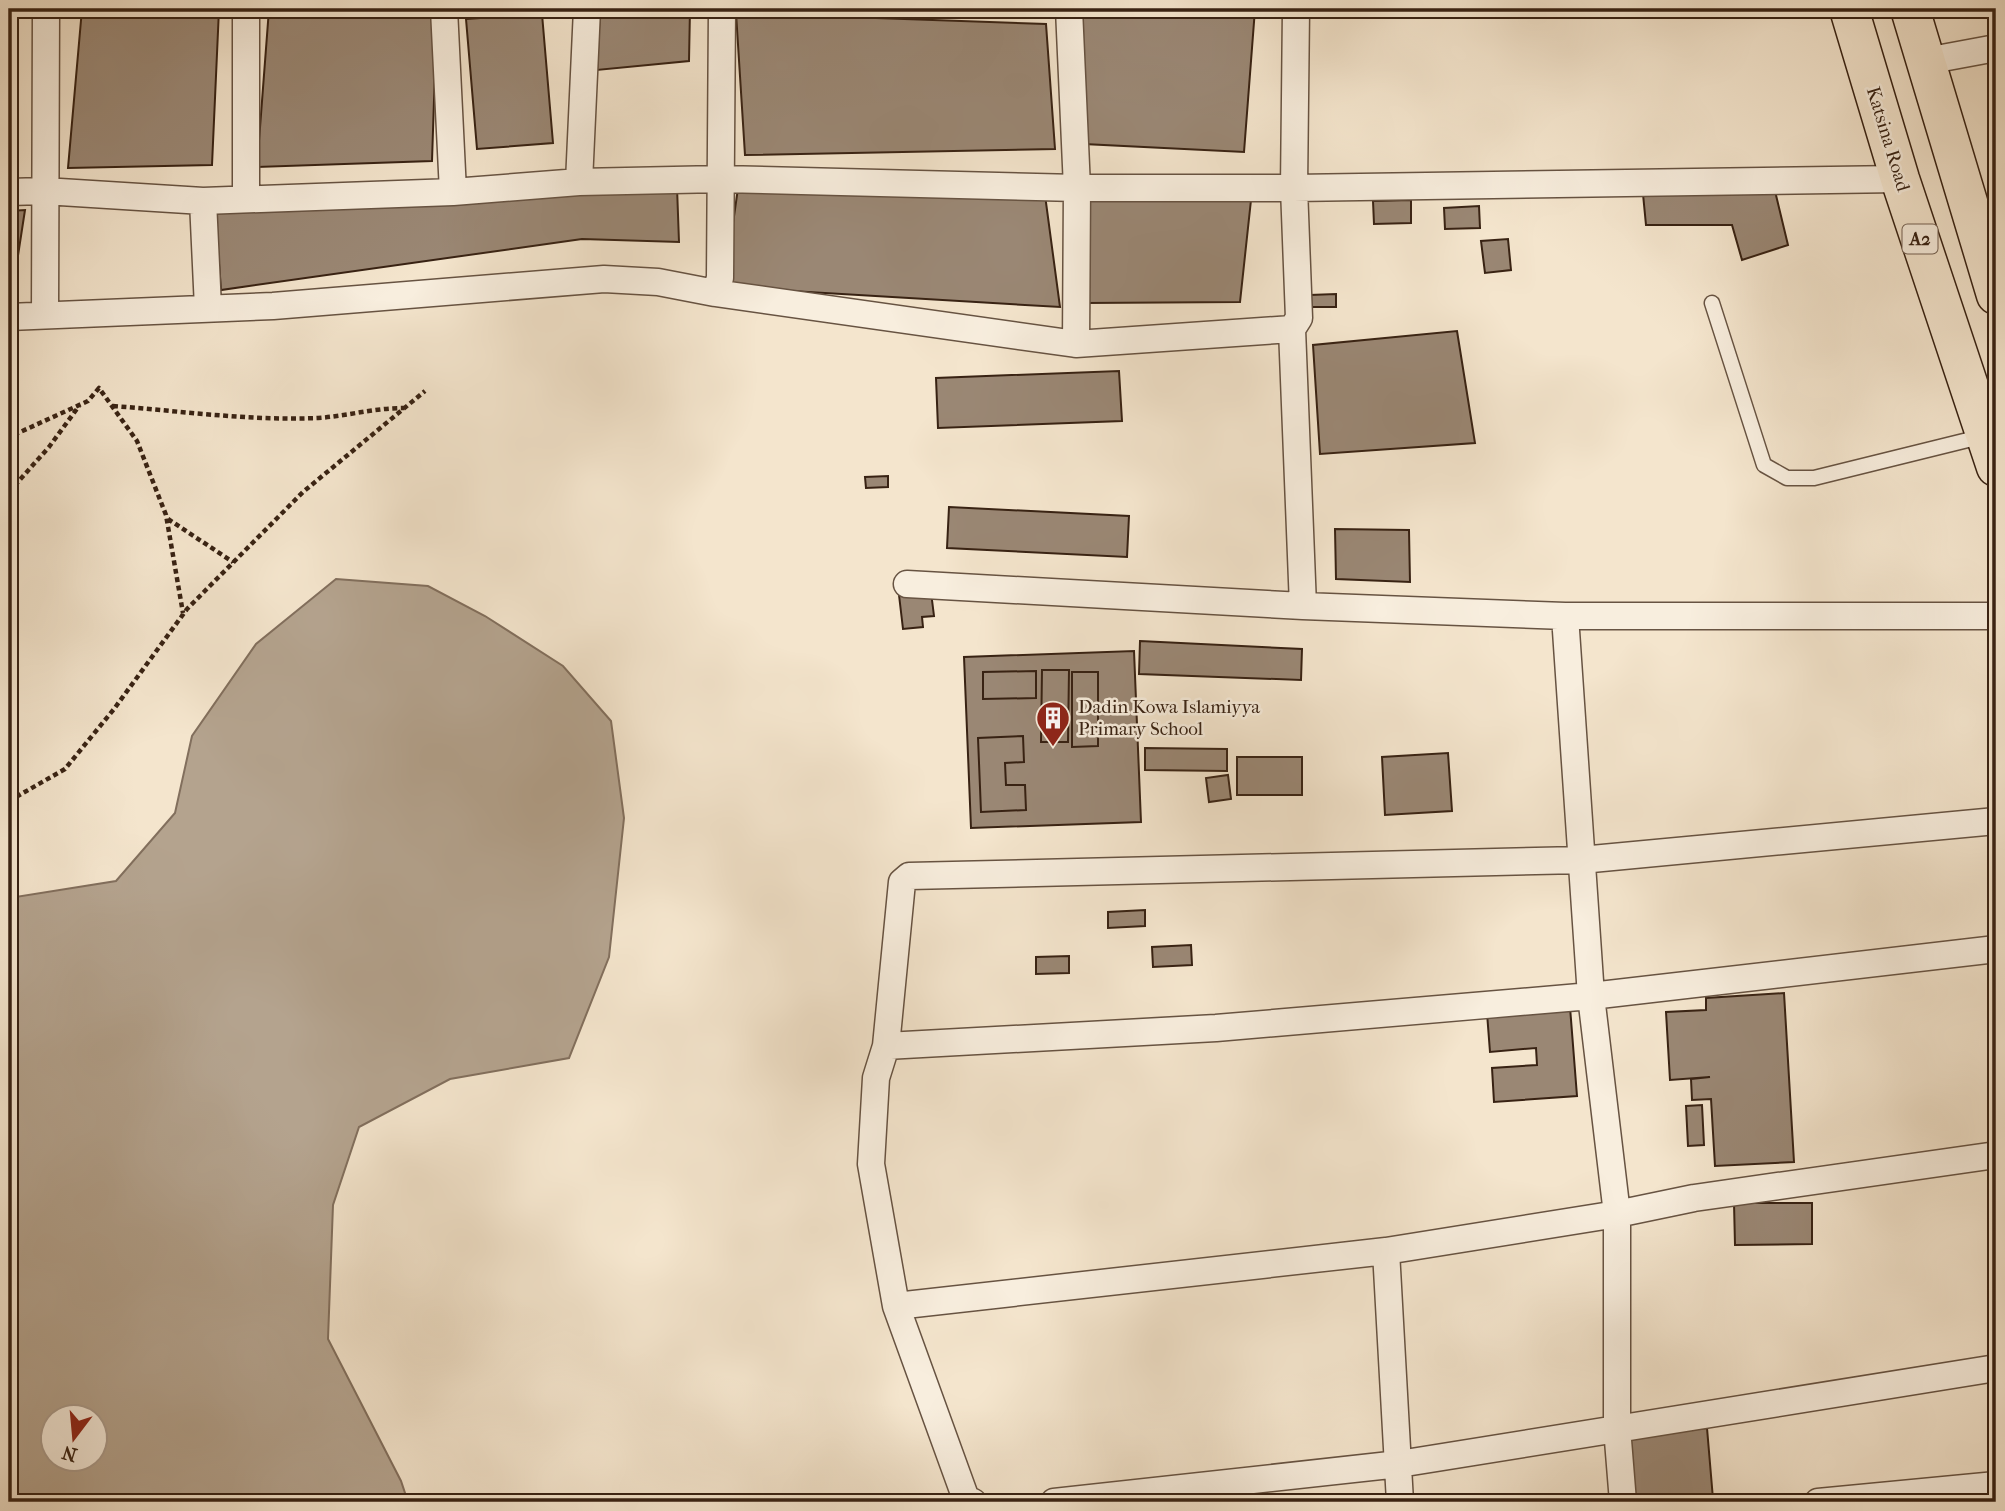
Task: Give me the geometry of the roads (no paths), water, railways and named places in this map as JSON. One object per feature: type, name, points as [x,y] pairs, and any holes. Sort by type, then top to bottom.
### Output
[{"type":"highway","name":"Katsina Road","points":[[1849,9],[1900,179],[1991,452]]},
{"type":"highway","points":[[1910,9],[1995,287]]},
{"type":"street","points":[[45,316],[46,9]]},
{"type":"street","points":[[246,9],[246,198]]},
{"type":"street","points":[[443,9],[453,192]]},
{"type":"street","points":[[579,182],[587,9]]},
{"type":"street","points":[[715,293],[720,278],[722,9]]},
{"type":"street","points":[[1069,9],[1077,188],[1076,344]]},
{"type":"street","points":[[1296,9],[1294,188],[1299,318],[1292,328],[1303,606]]},
{"type":"street","points":[[1926,61],[1996,48]]},
{"type":"street","points":[[9,192],[44,191],[203,201],[453,192],[579,182],[721,179],[1077,188],[1294,188],[1900,179]]},
{"type":"street","points":[[203,201],[208,308]]},
{"type":"street","points":[[9,317],[273,306],[604,279],[658,282],[715,293],[1076,344],[1292,328]]},
{"type":"street","points":[[907,584],[1303,606],[1565,616],[1996,616]]},
{"type":"street","points":[[1565,616],[1591,996],[1617,1214],[1617,1428],[1623,1502]]},
{"type":"street","points":[[973,1502],[966,1499],[896,1306],[871,1164],[876,1078],[886,1046],[902,882],[909,876],[1581,860],[1996,821]]},
{"type":"street","points":[[886,1046],[1216,1028],[1591,996],[1996,949]]},
{"type":"street","points":[[896,1306],[1386,1251],[1617,1214],[1695,1198],[1996,1155]]},
{"type":"street","points":[[1386,1251],[1400,1502]]},
{"type":"street","points":[[1054,1502],[1399,1464],[1996,1368]]},
{"type":"street","points":[[1818,1502],[1996,1485]]},
{"type":"lane","points":[[1712,303],[1763,465],[1787,478],[1814,478],[1991,452]]},
{"type":"place","name":"Dadin Kowa Islamiyya Primary School","points":[[1053,748]]}]
